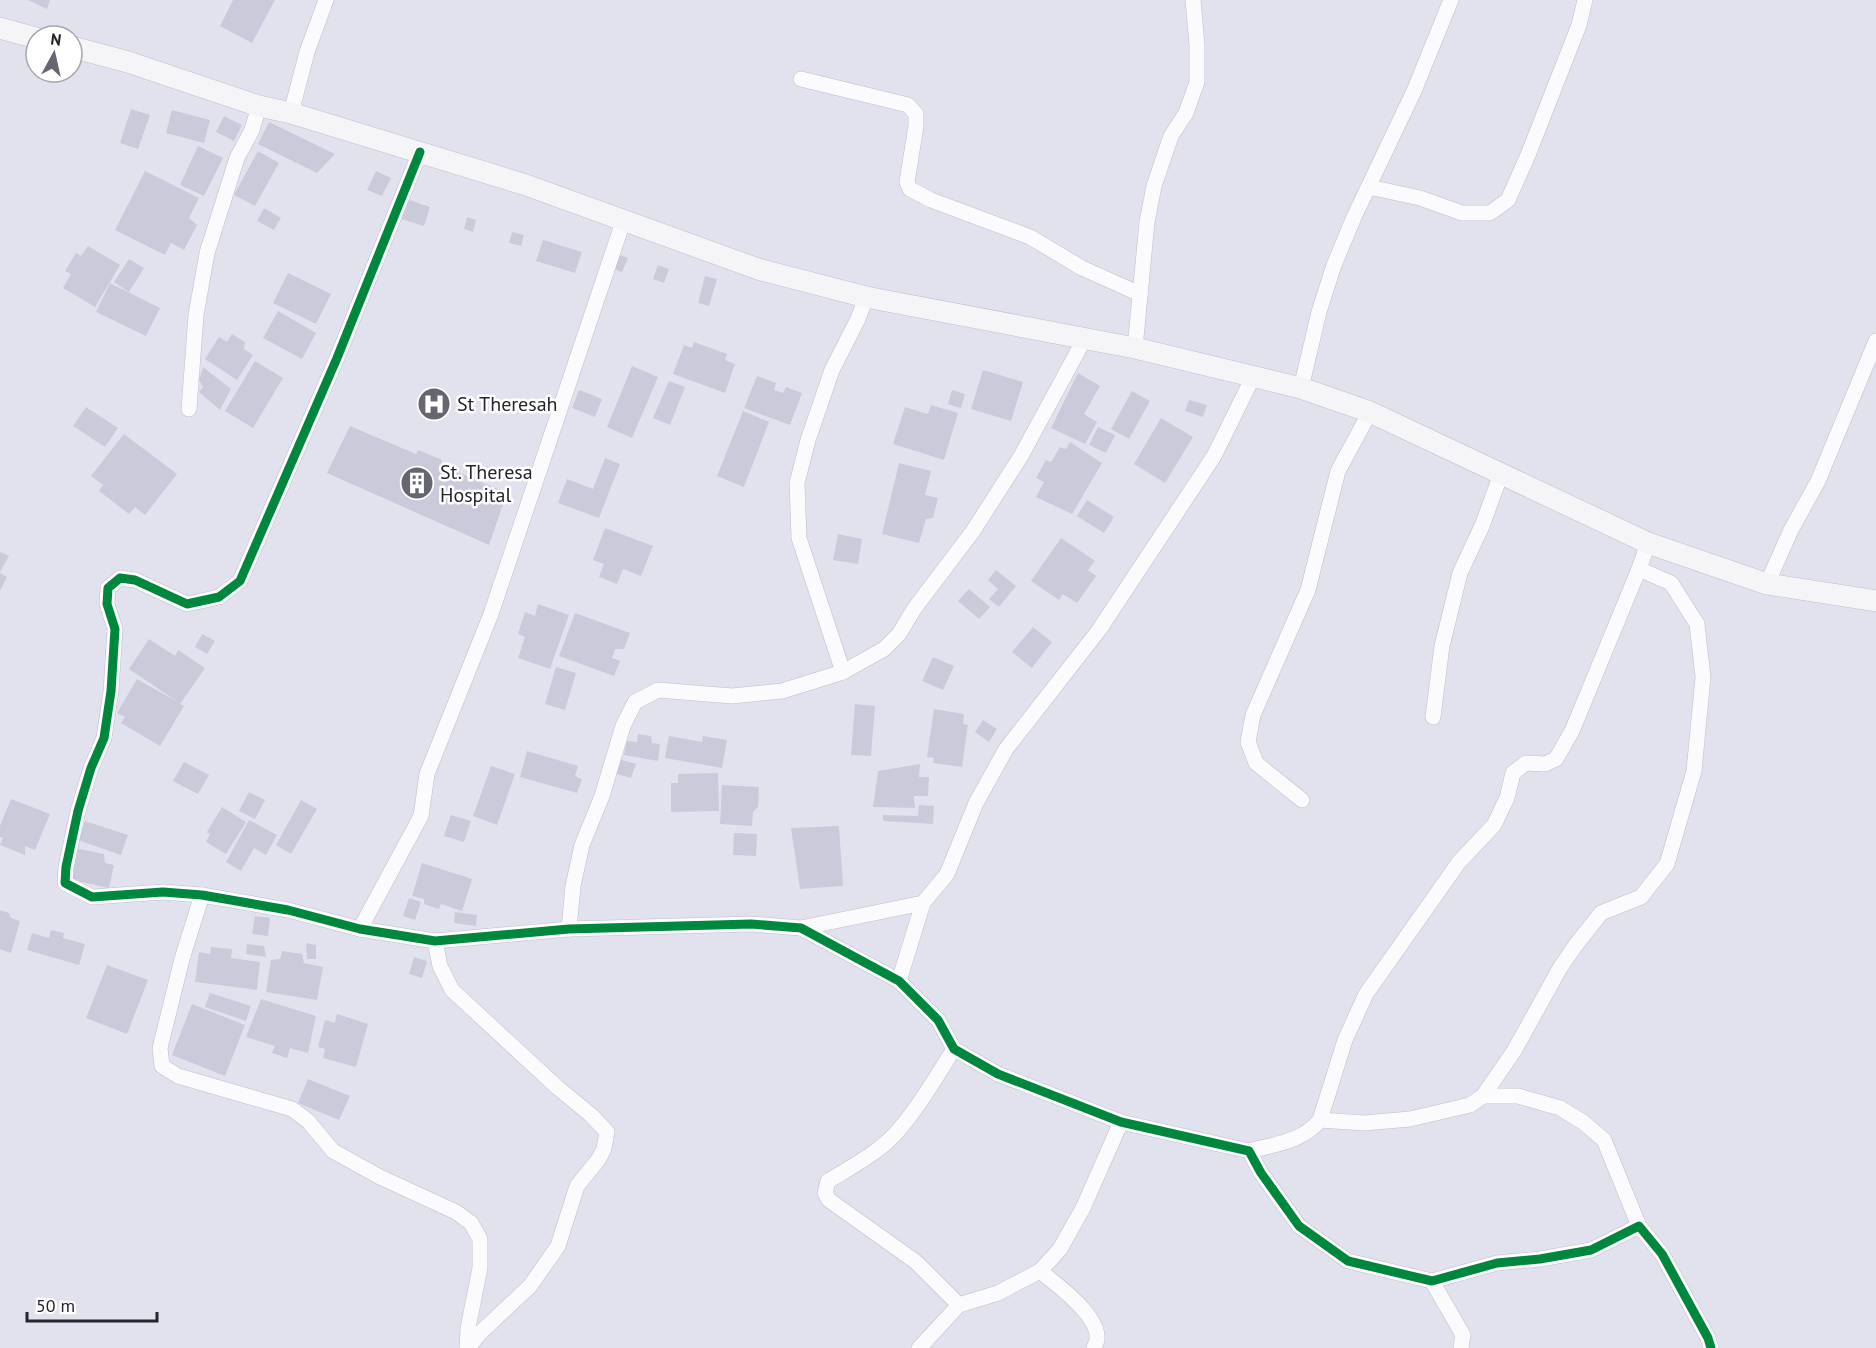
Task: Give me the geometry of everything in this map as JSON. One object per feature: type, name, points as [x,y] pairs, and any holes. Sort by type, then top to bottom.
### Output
[{"type":"street","points":[[291,113],[307,52],[326,0]]},
{"type":"street","points":[[1135,348],[1147,222],[1154,186],[1171,136],[1186,113],[1197,82],[1197,45],[1193,0]]},
{"type":"street","points":[[1301,388],[1319,312],[1334,265],[1354,217],[1414,91],[1451,0]]},
{"type":"street","points":[[1369,187],[1420,198],[1462,213],[1490,213],[1508,200],[1579,25],[1585,0]]},
{"type":"street","points":[[0,28],[24,35]]},
{"type":"street","points":[[84,50],[128,62],[259,106],[291,113],[526,185],[758,269],[866,297],[1135,348],[1301,388],[1370,412],[1648,543],[1767,584],[1876,601]]},
{"type":"street","points":[[801,79],[908,105],[916,114],[907,182],[910,189],[931,200],[1030,237],[1082,268],[1140,294]]},
{"type":"street","points":[[189,409],[196,315],[207,253],[237,158],[252,130],[259,106]]},
{"type":"street","points":[[420,152],[337,358],[240,580],[219,597],[187,604],[135,580],[120,578],[108,588],[107,604],[115,629],[111,691],[104,738],[91,768],[78,811],[66,867],[65,884],[92,897],[163,892],[202,895],[288,910],[360,929],[435,941],[569,929],[751,924],[801,928],[923,903]]},
{"type":"street","points":[[360,929],[421,816],[427,774],[491,614],[624,219]]},
{"type":"street","points":[[843,672],[799,538],[797,483],[808,440],[832,370],[858,320],[866,297]]},
{"type":"street","points":[[569,929],[573,886],[582,845],[602,796],[623,726],[635,702],[658,690],[732,696],[782,691],[843,672],[884,649],[899,634],[914,609],[973,531],[1021,456],[1085,338]]},
{"type":"street","points":[[1767,584],[1791,530],[1818,481],[1876,341]]},
{"type":"street","points":[[899,981],[923,903],[947,874],[976,803],[1006,749],[1099,630],[1214,456],[1253,377]]},
{"type":"street","points":[[1302,800],[1256,763],[1248,741],[1253,715],[1308,590],[1338,471],[1370,412]]},
{"type":"street","points":[[1433,717],[1442,646],[1460,573],[1482,526],[1501,474]]},
{"type":"street","points":[[801,928],[899,981],[938,1020],[954,1049],[998,1074],[1121,1122],[1249,1150],[1300,1138],[1312,1130],[1320,1120],[1345,1040],[1366,994],[1459,862],[1494,825],[1507,798],[1513,773],[1526,763],[1545,764],[1556,759],[1572,731],[1640,569],[1648,543]]},
{"type":"street","points":[[1320,1120],[1364,1123],[1410,1119],[1470,1105],[1483,1096],[1514,1051],[1560,968],[1588,929],[1601,913],[1641,897],[1667,864],[1694,771],[1702,676],[1697,624],[1671,584],[1640,569]]},
{"type":"street","points":[[202,895],[182,959],[159,1048],[162,1066],[178,1076],[292,1109],[308,1121],[333,1151],[380,1177],[456,1212],[471,1223],[480,1239],[480,1268],[468,1328],[467,1348]]},
{"type":"street","points":[[435,941],[441,966],[452,990],[607,1132],[604,1149],[577,1186],[558,1246],[530,1286],[467,1348]]},
{"type":"street","points":[[954,1049],[923,1097],[895,1134],[867,1156],[828,1181],[825,1193],[829,1200],[916,1262],[960,1305]]},
{"type":"street","points":[[1483,1096],[1518,1096],[1560,1108],[1583,1122],[1604,1140],[1639,1226],[1662,1254],[1708,1338],[1711,1348]]},
{"type":"street","points":[[919,1348],[960,1305],[998,1293],[1040,1271],[1060,1249],[1083,1208],[1121,1122]]},
{"type":"street","points":[[1249,1150],[1261,1173],[1299,1226],[1348,1262],[1432,1281],[1497,1263],[1540,1259],[1591,1250],[1639,1226]]},
{"type":"street","points":[[1040,1271],[1069,1295],[1091,1318],[1097,1338],[1094,1348]]},
{"type":"street","points":[[1432,1281],[1463,1335],[1461,1348]]},
{"type":"building","points":[[28,0],[50,0],[47,9]]},
{"type":"building","points":[[233,0],[275,0],[252,43],[220,26]]},
{"type":"building","points":[[131,109],[150,115],[138,149],[120,143]]},
{"type":"building","points":[[172,110],[210,120],[204,143],[166,133]]},
{"type":"building","points":[[224,116],[242,125],[234,141],[216,132]]},
{"type":"building","points":[[269,122],[335,154],[317,173],[258,144]]},
{"type":"building","points":[[198,146],[223,158],[204,196],[180,185]]},
{"type":"building","points":[[258,151],[279,163],[255,206],[234,195]]},
{"type":"building","points":[[145,171],[199,198],[189,218],[197,225],[184,250],[171,243],[165,255],[115,230]]},
{"type":"building","points":[[376,171],[391,178],[382,196],[367,190]]},
{"type":"building","points":[[404,198],[430,207],[424,226],[398,218]]},
{"type":"building","points":[[264,208],[281,218],[274,230],[257,221]]},
{"type":"building","points":[[467,217],[476,220],[473,232],[464,229]]},
{"type":"building","points":[[512,232],[524,235],[521,246],[509,243]]},
{"type":"building","points":[[543,240],[582,252],[575,273],[536,261]]},
{"type":"building","points":[[88,246],[120,265],[95,307],[63,288],[71,274],[65,271],[76,253],[81,256]]},
{"type":"building","points":[[620,255],[628,258],[622,272],[614,269]]},
{"type":"building","points":[[129,259],[144,268],[129,292],[114,282]]},
{"type":"building","points":[[658,265],[669,269],[664,283],[653,279]]},
{"type":"building","points":[[288,273],[331,294],[316,324],[273,303]]},
{"type":"building","points":[[705,276],[717,279],[709,306],[698,303]]},
{"type":"building","points":[[110,283],[160,308],[146,336],[96,312]]},
{"type":"building","points":[[278,311],[316,333],[302,359],[263,338]]},
{"type":"building","points":[[232,334],[245,342],[244,349],[253,355],[237,380],[205,359],[219,337],[227,342]]},
{"type":"building","points":[[694,342],[727,354],[725,360],[735,364],[725,393],[673,374],[684,345],[692,348]]},
{"type":"building","points":[[255,361],[283,378],[253,428],[225,411]]},
{"type":"building","points":[[632,366],[658,377],[632,438],[607,427]]},
{"type":"building","points":[[203,367],[231,389],[220,410],[199,392],[203,387],[199,380]]},
{"type":"building","points":[[983,370],[1023,382],[1011,421],[971,409]]},
{"type":"building","points":[[1078,373],[1100,386],[1084,414],[1097,422],[1085,444],[1051,428]]},
{"type":"building","points":[[757,376],[776,383],[774,390],[783,393],[786,387],[802,393],[790,425],[744,408]]},
{"type":"building","points":[[669,381],[685,387],[670,425],[653,418]]},
{"type":"building","points":[[579,390],[602,399],[595,417],[572,408]]},
{"type":"building","points":[[952,390],[965,394],[961,408],[948,404]]},
{"type":"building","points":[[1132,391],[1150,401],[1129,439],[1111,429]]},
{"type":"building","points":[[1189,400],[1207,405],[1203,417],[1185,411]]},
{"type":"building","points":[[931,405],[958,413],[944,460],[893,444],[905,407],[928,414]]},
{"type":"building","points":[[86,407],[118,428],[105,447],[73,426]]},
{"type":"building","points":[[743,411],[769,422],[744,487],[717,476]]},
{"type":"building","points":[[1161,418],[1193,437],[1165,483],[1134,464]]},
{"type":"building","name":"St. Theresa Hospital","points":[[350,426],[416,454],[418,450],[442,460],[441,465],[507,493],[489,545],[327,473]]},
{"type":"building","points":[[1098,427],[1115,435],[1106,453],[1089,445]]},
{"type":"building","points":[[124,434],[177,474],[145,515],[135,507],[129,514],[99,491],[103,485],[91,476]]},
{"type":"building","points":[[1070,442],[1102,463],[1072,514],[1036,497],[1044,482],[1036,478],[1046,460],[1051,462],[1060,447],[1066,449]]},
{"type":"building","points":[[605,458],[620,464],[599,518],[558,503],[567,479],[593,489]]},
{"type":"building","points":[[899,463],[931,471],[925,495],[938,498],[933,518],[926,519],[919,543],[882,534]]},
{"type":"building","points":[[1087,500],[1114,517],[1104,533],[1077,516]]},
{"type":"building","points":[[605,528],[653,546],[641,576],[623,569],[617,584],[599,577],[604,564],[593,560]]},
{"type":"building","points":[[838,534],[862,539],[858,564],[833,560]]},
{"type":"building","points":[[1061,538],[1095,561],[1088,570],[1096,576],[1077,603],[1063,594],[1059,600],[1031,581]]},
{"type":"building","points":[[0,552],[9,556],[0,572]]},
{"type":"building","points":[[996,570],[1016,586],[999,607],[989,599],[998,589],[988,580]]},
{"type":"building","points":[[0,573],[7,577],[0,591]]},
{"type":"building","points":[[969,589],[990,607],[979,619],[958,601]]},
{"type":"building","points":[[538,604],[569,615],[550,669],[518,658],[525,637],[518,634],[525,612],[535,616]]},
{"type":"building","points":[[575,613],[630,633],[624,649],[615,649],[612,658],[620,661],[614,676],[559,656]]},
{"type":"building","points":[[1033,627],[1052,642],[1032,668],[1012,652]]},
{"type":"building","points":[[202,634],[215,641],[207,654],[195,647]]},
{"type":"building","points":[[149,639],[175,656],[178,650],[205,668],[180,704],[184,706],[160,746],[121,723],[125,717],[117,713],[137,679],[178,702],[129,669]]},
{"type":"building","points":[[933,657],[954,666],[943,690],[922,681]]},
{"type":"building","points":[[556,667],[576,673],[565,710],[545,704]]},
{"type":"building","points":[[855,704],[875,706],[871,756],[851,755]]},
{"type":"building","points":[[934,709],[964,714],[963,724],[968,725],[962,767],[933,763],[934,758],[927,757]]},
{"type":"building","points":[[983,720],[997,729],[989,742],[975,732]]},
{"type":"building","points":[[638,734],[651,736],[652,743],[660,744],[658,761],[624,755],[627,741],[637,742]]},
{"type":"building","points":[[669,736],[702,742],[703,736],[727,740],[722,768],[665,758]]},
{"type":"building","points":[[527,751],[578,766],[575,776],[582,779],[577,793],[520,777]]},
{"type":"building","points":[[619,759],[636,764],[631,778],[614,773]]},
{"type":"building","points":[[184,762],[209,775],[198,794],[173,781]]},
{"type":"building","points":[[920,764],[919,777],[929,777],[928,796],[914,796],[915,808],[873,807],[878,771]]},
{"type":"building","points":[[491,766],[515,774],[497,825],[473,816]]},
{"type":"building","points":[[718,773],[719,811],[671,812],[671,783],[678,783],[678,774]]},
{"type":"building","points":[[722,785],[759,787],[758,807],[753,812],[752,826],[720,824]]},
{"type":"building","points":[[249,792],[265,800],[255,819],[239,811]]},
{"type":"building","points":[[11,799],[50,814],[35,850],[25,846],[25,855],[0,845],[3,838],[0,837],[0,826]]},
{"type":"building","points":[[301,800],[317,809],[291,854],[276,845]]},
{"type":"building","points":[[919,805],[934,806],[933,824],[883,821],[883,815],[918,816]]},
{"type":"building","points":[[222,807],[246,822],[226,854],[206,842],[210,834],[207,832]]},
{"type":"building","points":[[451,815],[471,821],[464,842],[444,836]]},
{"type":"building","points":[[249,820],[277,835],[266,855],[254,848],[241,871],[226,862]]},
{"type":"building","points":[[85,821],[128,835],[121,855],[78,840]]},
{"type":"building","points":[[839,826],[843,886],[800,889],[791,828]]},
{"type":"building","points":[[734,833],[757,834],[756,856],[733,855]]},
{"type":"building","points":[[75,848],[104,854],[105,863],[114,865],[109,888],[68,879]]},
{"type":"building","points":[[422,863],[472,879],[462,911],[441,904],[439,909],[424,904],[424,899],[412,896]]},
{"type":"building","points":[[409,898],[421,902],[415,920],[403,916]]},
{"type":"building","points":[[0,910],[20,921],[11,953],[0,949]]},
{"type":"building","points":[[455,912],[477,915],[476,926],[454,923]]},
{"type":"building","points":[[255,916],[270,918],[268,936],[252,934]]},
{"type":"building","points":[[51,930],[64,933],[63,938],[85,944],[79,965],[27,950],[32,933],[49,938]]},
{"type":"building","points":[[306,943],[316,945],[316,959],[307,959]]},
{"type":"building","points":[[247,944],[264,946],[266,957],[246,954]]},
{"type":"building","points":[[211,947],[232,949],[231,958],[260,962],[257,990],[195,982],[199,952],[210,954]]},
{"type":"building","points":[[282,951],[302,954],[304,963],[323,967],[317,1000],[266,992],[271,960],[280,959]]},
{"type":"building","points":[[414,957],[427,961],[422,978],[409,974]]},
{"type":"building","points":[[107,965],[148,980],[127,1034],[86,1018]]},
{"type":"building","points":[[210,993],[251,1006],[246,1021],[205,1007]]},
{"type":"building","points":[[261,999],[316,1016],[308,1053],[290,1048],[287,1058],[272,1053],[275,1046],[246,1037]]},
{"type":"building","points":[[192,1004],[245,1025],[225,1076],[172,1055]]},
{"type":"building","points":[[337,1014],[368,1024],[356,1067],[323,1058],[325,1049],[318,1047],[325,1020],[335,1023]]},
{"type":"building","points":[[308,1079],[350,1096],[339,1120],[298,1103]]},
{"type":"cycle path","points":[[420,152],[337,358],[240,581],[219,597],[187,604],[135,580],[120,578],[108,588],[107,604],[115,629],[111,691],[104,738],[91,768],[78,811],[66,867],[65,883],[92,897],[163,892],[202,895],[288,910],[360,929],[435,941],[569,929],[751,924],[801,928],[899,981],[938,1020],[954,1049],[998,1074],[1121,1122],[1249,1151],[1261,1173],[1299,1226],[1348,1261],[1432,1281],[1497,1263],[1540,1259],[1591,1250],[1639,1226],[1662,1254],[1708,1338],[1711,1348]]},
{"type":"place","name":"St Theresah","points":[[434,404]]},
{"type":"place","name":"St. Theresa Hospital","points":[[417,483]]}]
